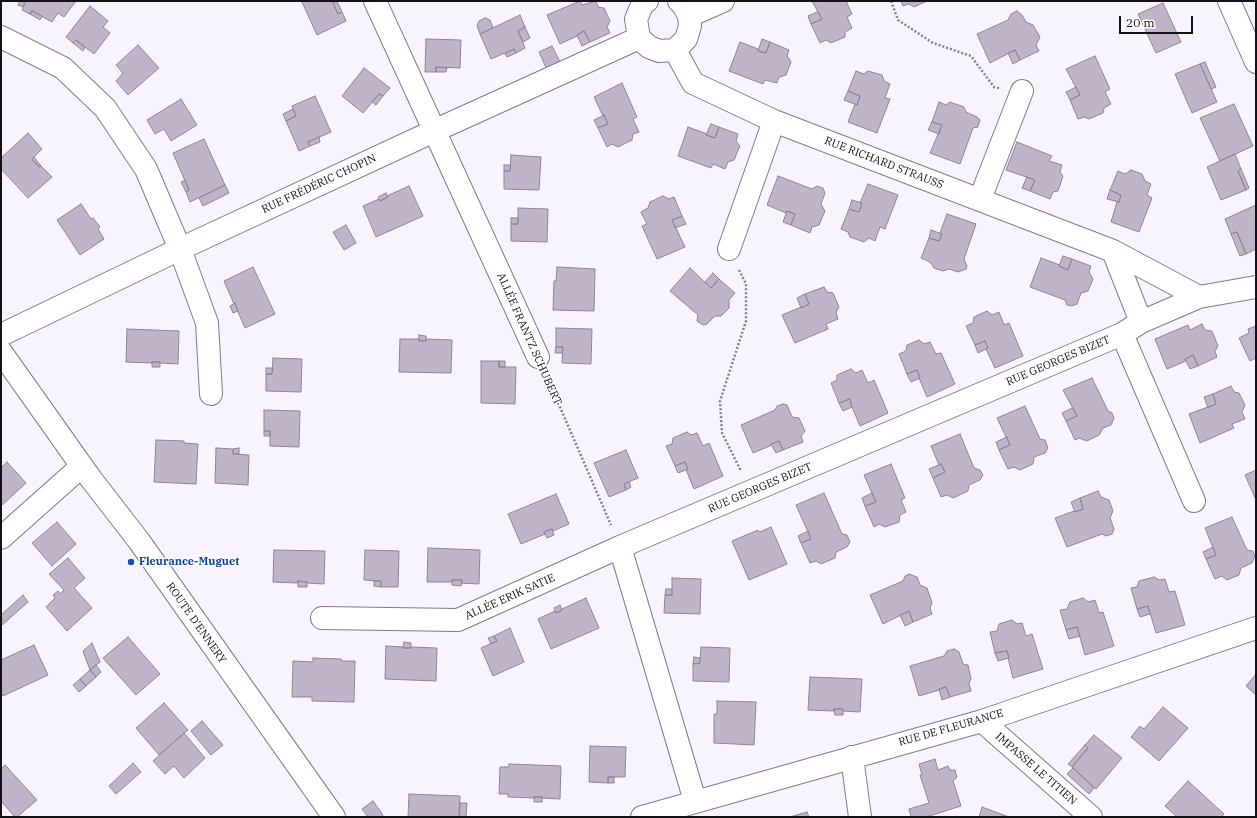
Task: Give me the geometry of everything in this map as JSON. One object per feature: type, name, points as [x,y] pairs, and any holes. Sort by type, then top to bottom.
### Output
[{"type":"street","name":"ALLÉE FRANTZ SCHUBERT","points":[[375,1],[538,357]]},
{"type":"street","points":[[648,1],[643,3],[636,19],[639,38],[649,48],[659,51],[675,50],[686,39],[690,26],[684,9],[723,1]]},
{"type":"street","points":[[1229,1],[1256,62]]},
{"type":"street","points":[[1,37],[63,68],[105,108],[146,169],[180,249],[207,323],[211,394]]},
{"type":"street","name":"RUE FRÉDÉRIC CHOPIN","points":[[1,335],[180,249],[639,38]]},
{"type":"street","name":"RUE RICHARD STRAUSS","points":[[675,50],[693,83],[774,121],[1113,251],[1199,297]]},
{"type":"street","points":[[980,199],[1022,91]]},
{"type":"street","points":[[729,249],[774,121]]},
{"type":"street","points":[[1113,251],[1142,322]]},
{"type":"street","points":[[1199,297],[1256,287]]},
{"type":"street","name":"RUE GEORGES BIZET","points":[[620,547],[1122,334],[1142,322],[1199,297]]},
{"type":"street","points":[[1122,334],[1194,501]]},
{"type":"street","name":"ROUTE D'ENNERY","points":[[1,352],[91,479],[139,541],[334,817]]},
{"type":"street","points":[[1,538],[82,466]]},
{"type":"street","points":[[620,547],[694,801]]},
{"type":"street","name":"ALLÉE ERIK SATIE","points":[[322,618],[458,620],[620,547]]},
{"type":"street","name":"RUE DE FLEURANCE","points":[[642,817],[694,801],[982,721],[1256,628]]},
{"type":"street","name":"IMPASSE LE TITIEN","points":[[982,721],[1091,817]]},
{"type":"street","points":[[852,757],[860,817]]},
{"type":"path","points":[[890,1],[898,20],[933,43],[971,56],[994,87],[1022,91]]},
{"type":"path","points":[[729,249],[746,284],[746,321],[720,401],[722,433],[751,492]]},
{"type":"path","name":"ALLÉE FRANTZ SCHUBERT","points":[[538,357],[620,547]]},
{"type":"building","points":[[20,1],[26,1],[23,7],[18,5]]},
{"type":"building","points":[[26,1],[76,1],[64,17],[58,13],[52,22],[32,11],[30,14],[22,10]]},
{"type":"building","points":[[332,1],[338,14],[342,12],[346,21],[317,35],[302,2]]},
{"type":"building","points":[[337,1],[342,12],[338,14],[333,3]]},
{"type":"building","points":[[580,1],[582,5],[596,1],[598,7],[604,8],[610,21],[607,27],[610,33],[590,42],[584,31],[560,44],[547,15]]},
{"type":"building","points":[[812,1],[846,1],[852,14],[847,17],[852,28],[845,32],[845,37],[831,43],[826,40],[820,43],[811,24],[822,19]]},
{"type":"building","points":[[901,1],[927,1],[914,7],[909,4],[903,6]]},
{"type":"building","points":[[1163,3],[1181,42],[1156,53],[1138,14]]},
{"type":"building","points":[[90,6],[108,21],[103,27],[110,33],[94,54],[76,40],[73,43],[66,37]]},
{"type":"building","points":[[32,11],[42,16],[40,20],[30,14]]},
{"type":"building","points":[[1017,11],[1022,15],[1026,22],[1033,25],[1040,37],[1036,45],[1039,51],[1020,60],[1015,50],[990,63],[977,34],[1008,20],[1011,14]]},
{"type":"building","points":[[817,12],[822,19],[811,24],[808,16]]},
{"type":"building","points":[[520,15],[525,27],[518,31],[525,48],[516,53],[514,49],[491,59],[480,34]]},
{"type":"building","points":[[485,18],[490,20],[493,28],[480,34],[477,26],[479,21]]},
{"type":"building","points":[[525,27],[530,38],[523,42],[518,31]]},
{"type":"building","points":[[584,31],[590,42],[582,46],[577,35]]},
{"type":"building","points":[[426,39],[461,40],[460,68],[436,67],[436,72],[425,72]]},
{"type":"building","points":[[762,39],[770,42],[766,53],[758,51]]},
{"type":"building","points":[[76,40],[85,47],[83,51],[73,43]]},
{"type":"building","points":[[740,42],[758,49],[758,51],[766,53],[770,42],[789,50],[787,56],[791,62],[786,75],[779,77],[777,83],[765,80],[763,84],[729,71]]},
{"type":"building","points":[[138,45],[159,68],[128,95],[116,81],[123,73],[116,65]]},
{"type":"building","points":[[552,46],[562,66],[548,72],[539,52]]},
{"type":"building","points":[[514,49],[516,53],[507,57],[505,54]]},
{"type":"building","points":[[1015,50],[1020,60],[1013,64],[1008,53]]},
{"type":"building","points":[[1095,56],[1110,89],[1105,92],[1111,104],[1104,108],[1103,113],[1089,119],[1084,117],[1078,119],[1070,100],[1080,95],[1066,69]]},
{"type":"building","points":[[1205,62],[1216,87],[1211,89],[1200,64]]},
{"type":"building","points":[[1200,64],[1217,102],[1192,113],[1175,74]]},
{"type":"building","points":[[436,67],[447,68],[446,72],[436,72]]},
{"type":"building","points":[[364,68],[390,88],[383,96],[379,94],[363,113],[342,96]]},
{"type":"building","points":[[856,71],[864,74],[868,71],[882,75],[884,81],[890,84],[885,98],[890,99],[877,133],[848,122],[860,96],[848,91]]},
{"type":"building","points":[[622,83],[637,117],[633,119],[639,132],[633,134],[632,140],[618,147],[612,144],[607,147],[598,128],[608,124],[594,97]]},
{"type":"building","points":[[1076,87],[1080,95],[1070,100],[1066,92]]},
{"type":"building","points":[[848,91],[860,96],[857,105],[844,100]]},
{"type":"building","points":[[379,94],[383,96],[376,105],[372,102]]},
{"type":"building","points":[[315,96],[331,132],[308,142],[310,146],[299,151],[286,121],[296,116],[292,106]]},
{"type":"building","points":[[181,99],[197,125],[171,141],[164,129],[155,134],[147,120]]},
{"type":"building","points":[[939,102],[946,105],[950,102],[964,107],[966,112],[980,120],[978,127],[973,128],[960,164],[930,153],[942,125],[932,122]]},
{"type":"building","points":[[1234,104],[1253,146],[1220,161],[1200,118]]},
{"type":"building","points":[[293,109],[296,116],[286,121],[283,114]]},
{"type":"building","points":[[604,115],[608,124],[598,128],[594,120]]},
{"type":"building","points":[[932,122],[942,125],[939,134],[928,130]]},
{"type":"building","points":[[711,124],[719,127],[715,138],[706,135]]},
{"type":"building","points":[[688,127],[715,138],[719,127],[738,134],[736,141],[740,146],[734,160],[728,162],[725,169],[713,164],[711,168],[678,156]]},
{"type":"building","points":[[28,133],[42,149],[32,159],[39,167],[41,166],[52,177],[28,198],[1,169],[1,158]]},
{"type":"building","points":[[319,137],[320,142],[310,146],[308,142]]},
{"type":"building","points":[[204,139],[225,185],[190,202],[186,192],[189,190],[173,153]]},
{"type":"building","points":[[1017,142],[1052,156],[1049,161],[1062,165],[1060,172],[1063,176],[1058,191],[1053,192],[1050,199],[1030,191],[1035,180],[1006,170]]},
{"type":"building","points":[[1235,154],[1241,169],[1238,171],[1246,190],[1221,200],[1207,167]]},
{"type":"building","points":[[511,155],[541,157],[539,190],[504,189],[504,171],[510,171]]},
{"type":"building","points":[[34,157],[41,166],[39,167],[32,159]]},
{"type":"building","points":[[504,165],[511,165],[510,171],[504,171]]},
{"type":"building","points":[[1241,169],[1249,188],[1246,190],[1238,171]]},
{"type":"building","points":[[1131,170],[1142,174],[1145,181],[1151,184],[1147,195],[1152,198],[1139,232],[1111,222],[1117,202],[1119,202],[1121,195],[1110,190],[1118,171],[1125,174]]},
{"type":"building","points":[[778,176],[812,189],[817,186],[823,188],[825,193],[821,204],[825,211],[819,225],[812,227],[810,233],[791,225],[795,214],[787,211],[786,213],[767,205]]},
{"type":"building","points":[[1027,177],[1035,180],[1030,191],[1022,188]]},
{"type":"building","points":[[185,180],[189,190],[186,192],[181,182]]},
{"type":"building","points":[[868,184],[898,195],[885,229],[880,227],[875,241],[869,238],[864,242],[850,237],[848,232],[841,229],[849,209],[859,212],[862,203],[860,203]]},
{"type":"building","points":[[225,185],[229,193],[203,206],[199,198]]},
{"type":"building","points":[[409,186],[423,216],[376,237],[363,206],[379,199],[380,201],[388,197],[387,196]]},
{"type":"building","points":[[1110,190],[1121,195],[1119,202],[1107,199]]},
{"type":"building","points":[[386,193],[388,197],[380,201],[378,197]]},
{"type":"building","points":[[663,196],[669,199],[674,197],[682,216],[672,220],[685,247],[657,259],[642,226],[647,224],[641,212],[648,208],[650,202]]},
{"type":"building","points":[[852,200],[862,203],[859,212],[849,209]]},
{"type":"building","points":[[81,204],[91,219],[93,218],[100,227],[98,229],[104,239],[80,255],[57,220]]},
{"type":"building","points":[[1256,205],[1256,249],[1246,254],[1237,232],[1231,234],[1225,219]]},
{"type":"building","points":[[518,208],[548,209],[547,242],[511,241],[511,224],[518,224]]},
{"type":"building","points":[[787,211],[795,214],[791,225],[783,222]]},
{"type":"building","points":[[947,214],[976,224],[964,259],[967,266],[966,269],[958,272],[949,269],[943,271],[934,268],[930,262],[921,258],[929,238],[939,241],[942,234],[940,233]]},
{"type":"building","points":[[682,216],[686,224],[675,228],[672,220]]},
{"type":"building","points":[[511,218],[518,218],[518,224],[511,224]]},
{"type":"building","points":[[346,225],[356,243],[344,250],[333,232]]},
{"type":"building","points":[[931,230],[942,234],[939,241],[929,238]]},
{"type":"building","points":[[1237,232],[1246,254],[1240,256],[1231,234]]},
{"type":"building","points":[[1063,256],[1072,259],[1068,270],[1059,266]]},
{"type":"building","points":[[1041,258],[1060,265],[1059,266],[1068,270],[1072,259],[1091,266],[1089,272],[1093,279],[1088,291],[1081,293],[1077,304],[1072,306],[1067,305],[1065,300],[1030,287]]},
{"type":"building","points":[[253,267],[275,314],[245,328],[224,281]]},
{"type":"building","points":[[557,267],[595,269],[594,311],[553,310],[554,281],[556,281]]},
{"type":"building","points":[[690,268],[711,288],[719,279],[735,293],[729,300],[729,308],[721,316],[715,316],[707,324],[703,325],[697,321],[698,315],[670,291]]},
{"type":"building","points":[[713,273],[719,279],[711,288],[705,282]]},
{"type":"building","points":[[824,287],[827,292],[833,293],[839,307],[836,312],[838,319],[826,324],[828,329],[795,343],[782,315],[809,304],[805,294]]},
{"type":"building","points":[[805,294],[809,304],[801,308],[797,298]]},
{"type":"building","points":[[235,303],[238,311],[233,313],[230,306]]},
{"type":"building","points":[[987,311],[992,315],[999,312],[1004,325],[1009,323],[1023,356],[995,368],[986,349],[988,348],[985,341],[975,345],[966,326],[973,323],[974,317]]},
{"type":"building","points":[[1202,324],[1205,330],[1212,331],[1218,346],[1215,351],[1217,357],[1198,366],[1193,355],[1185,359],[1186,361],[1167,369],[1155,339],[1188,325],[1190,330]]},
{"type":"building","points":[[1256,326],[1256,358],[1250,361],[1239,338],[1249,333],[1248,329]]},
{"type":"building","points":[[556,328],[592,329],[591,364],[562,363],[563,347],[556,347]]},
{"type":"building","points":[[127,329],[179,331],[178,364],[160,362],[126,362]]},
{"type":"building","points":[[419,335],[426,336],[426,341],[419,341]]},
{"type":"building","points":[[400,339],[419,339],[419,341],[426,341],[426,339],[452,340],[451,373],[399,372]]},
{"type":"building","points":[[919,340],[924,344],[930,342],[936,354],[941,353],[955,384],[927,397],[917,370],[907,374],[899,354],[906,351],[907,345]]},
{"type":"building","points":[[985,341],[988,348],[978,353],[975,345]]},
{"type":"building","points":[[556,347],[563,347],[562,353],[555,353]]},
{"type":"building","points":[[1193,355],[1198,366],[1190,369],[1185,359]]},
{"type":"building","points":[[273,358],[302,359],[301,392],[266,391],[266,374],[272,374]]},
{"type":"building","points":[[481,361],[499,361],[499,367],[516,367],[515,404],[481,403]]},
{"type":"building","points":[[499,361],[505,361],[505,367],[499,367]]},
{"type":"building","points":[[152,362],[160,362],[160,367],[152,367]]},
{"type":"building","points":[[266,368],[273,368],[272,374],[266,374]]},
{"type":"building","points":[[851,369],[856,373],[862,370],[868,383],[874,380],[888,413],[860,426],[850,399],[839,403],[831,383],[837,380],[837,375]]},
{"type":"building","points":[[917,370],[920,378],[911,382],[907,374]]},
{"type":"building","points":[[1092,378],[1108,411],[1112,413],[1114,418],[1111,425],[1103,428],[1099,435],[1087,441],[1079,438],[1075,440],[1066,421],[1077,416],[1063,390]]},
{"type":"building","points":[[1231,386],[1234,392],[1239,393],[1245,405],[1242,412],[1245,419],[1232,424],[1234,428],[1200,443],[1189,414],[1216,404],[1213,394]]},
{"type":"building","points":[[1213,394],[1216,404],[1208,408],[1204,397]]},
{"type":"building","points":[[850,399],[852,407],[843,411],[839,403]]},
{"type":"building","points":[[783,404],[787,405],[792,417],[799,418],[805,431],[801,436],[803,442],[783,450],[779,441],[753,453],[741,425],[775,410],[777,406]]},
{"type":"building","points":[[1025,406],[1040,439],[1045,440],[1048,448],[1045,453],[1034,457],[1033,464],[1020,470],[1014,467],[1008,469],[999,450],[1010,445],[997,418]]},
{"type":"building","points":[[1072,408],[1077,416],[1066,421],[1062,413]]},
{"type":"building","points":[[264,410],[300,411],[299,447],[270,446],[270,431],[264,431]]},
{"type":"building","points":[[264,431],[270,431],[270,436],[264,436]]},
{"type":"building","points":[[687,432],[691,435],[697,433],[703,446],[709,443],[723,476],[694,489],[686,470],[688,469],[685,462],[675,466],[666,446],[672,444],[673,438]]},
{"type":"building","points":[[960,434],[974,468],[980,470],[983,475],[980,480],[969,485],[968,491],[953,498],[947,495],[941,497],[933,478],[945,472],[941,464],[939,465],[931,446]]},
{"type":"building","points":[[1007,437],[1010,445],[999,450],[996,442]]},
{"type":"building","points":[[156,440],[184,441],[184,443],[198,444],[196,484],[154,482]]},
{"type":"building","points":[[779,441],[783,450],[776,453],[771,444]]},
{"type":"building","points":[[216,448],[233,449],[233,454],[249,455],[248,485],[215,483]]},
{"type":"building","points":[[239,448],[239,454],[233,454],[233,449]]},
{"type":"building","points":[[626,450],[638,478],[624,484],[626,490],[609,497],[594,463]]},
{"type":"building","points":[[7,462],[26,483],[1,506],[1,468]]},
{"type":"building","points":[[685,462],[688,469],[678,473],[675,466]]},
{"type":"building","points":[[891,464],[905,498],[901,500],[906,512],[900,515],[899,522],[885,527],[879,524],[874,527],[865,506],[876,502],[864,475]]},
{"type":"building","points":[[941,464],[945,472],[933,478],[929,469]]},
{"type":"building","points":[[1256,470],[1256,500],[1245,475]]},
{"type":"building","points":[[629,482],[631,487],[626,490],[624,484]]},
{"type":"building","points":[[1098,491],[1101,497],[1109,500],[1113,511],[1110,518],[1114,529],[1112,534],[1106,536],[1102,534],[1067,547],[1055,518],[1083,509],[1080,498]]},
{"type":"building","points":[[824,493],[842,534],[847,535],[850,542],[847,547],[836,552],[835,558],[821,564],[816,561],[810,563],[801,543],[811,539],[796,505]]},
{"type":"building","points":[[872,493],[876,502],[865,506],[862,498]]},
{"type":"building","points":[[556,494],[569,524],[553,531],[552,529],[544,532],[545,534],[521,544],[508,514]]},
{"type":"building","points":[[1080,498],[1083,509],[1075,512],[1071,502]]},
{"type":"building","points":[[1232,517],[1247,550],[1253,551],[1255,556],[1252,563],[1241,568],[1239,575],[1227,580],[1222,576],[1215,579],[1206,559],[1216,555],[1205,528]]},
{"type":"building","points":[[57,522],[76,544],[52,566],[32,543]]},
{"type":"building","points":[[771,527],[787,564],[749,580],[732,541],[758,530],[760,532]]},
{"type":"building","points":[[552,529],[554,535],[547,538],[544,532]]},
{"type":"building","points":[[808,531],[811,539],[801,543],[798,536]]},
{"type":"building","points":[[1213,547],[1216,555],[1206,559],[1203,552]]},
{"type":"building","points":[[428,548],[480,550],[479,584],[461,583],[462,580],[452,580],[452,582],[427,582]]},
{"type":"building","points":[[274,550],[325,551],[324,584],[298,581],[298,583],[273,582]]},
{"type":"building","points":[[365,550],[399,551],[398,587],[381,587],[381,581],[364,580]]},
{"type":"building","points":[[68,558],[85,578],[74,588],[92,608],[67,631],[46,607],[55,598],[53,595],[58,591],[60,594],[64,590],[49,574]]},
{"type":"building","points":[[909,574],[917,577],[920,585],[927,588],[932,603],[930,608],[932,614],[913,622],[909,611],[883,624],[870,595],[903,581],[905,576]]},
{"type":"building","points":[[1154,577],[1159,580],[1165,579],[1169,592],[1175,591],[1185,625],[1156,633],[1148,606],[1137,609],[1131,588],[1137,587],[1139,581]]},
{"type":"building","points":[[672,578],[701,579],[700,614],[664,613],[665,595],[672,595]]},
{"type":"building","points":[[452,580],[462,580],[461,586],[452,585]]},
{"type":"building","points":[[298,581],[307,582],[307,587],[298,587]]},
{"type":"building","points":[[374,581],[381,581],[381,587],[374,586]]},
{"type":"building","points":[[666,589],[672,589],[672,595],[665,595]]},
{"type":"building","points":[[23,595],[28,602],[1,626],[1,615]]},
{"type":"building","points":[[586,598],[599,628],[551,649],[538,619],[555,611],[556,613]]},
{"type":"building","points":[[1083,598],[1088,602],[1095,600],[1099,613],[1103,612],[1114,646],[1085,655],[1077,627],[1066,630],[1060,610],[1067,609],[1070,602]]},
{"type":"building","points":[[560,605],[562,610],[556,613],[554,608]]},
{"type":"building","points":[[1148,606],[1150,614],[1140,617],[1137,609]]},
{"type":"building","points":[[909,611],[913,622],[905,626],[900,615]]},
{"type":"building","points":[[1012,620],[1017,624],[1022,623],[1026,636],[1032,634],[1043,669],[1013,678],[1007,651],[995,653],[990,632],[997,631],[999,624]]},
{"type":"building","points":[[1077,627],[1080,636],[1069,639],[1066,630]]},
{"type":"building","points":[[510,628],[524,662],[493,676],[481,648],[497,641],[494,636]]},
{"type":"building","points":[[494,636],[497,641],[491,644],[488,638]]},
{"type":"building","points":[[128,637],[160,674],[136,695],[103,658]]},
{"type":"building","points":[[404,642],[411,643],[411,648],[403,648]]},
{"type":"building","points":[[92,643],[100,662],[90,670],[83,651]]},
{"type":"building","points":[[34,645],[48,675],[3,696],[1,692],[1,660]]},
{"type":"building","points":[[386,646],[403,648],[437,648],[436,681],[385,679]]},
{"type":"building","points":[[701,647],[730,648],[729,682],[693,681],[693,664],[700,663]]},
{"type":"building","points":[[954,649],[959,652],[963,664],[968,665],[971,679],[969,683],[971,691],[950,697],[946,687],[919,696],[910,666],[944,656],[947,651]]},
{"type":"building","points":[[1007,651],[1009,658],[998,661],[995,653]]},
{"type":"building","points":[[694,657],[700,658],[700,663],[693,664]]},
{"type":"building","points":[[313,658],[355,661],[354,702],[312,701],[312,697],[292,697],[293,661],[313,662]]},
{"type":"building","points":[[96,665],[101,672],[96,677],[90,670]]},
{"type":"building","points":[[90,670],[96,677],[86,686],[80,679]]},
{"type":"building","points":[[1256,674],[1256,695],[1246,686]]},
{"type":"building","points":[[810,677],[862,679],[860,712],[843,711],[843,709],[834,709],[834,711],[808,710]]},
{"type":"building","points":[[80,679],[86,686],[79,692],[73,685]]},
{"type":"building","points":[[946,687],[950,697],[942,700],[939,689]]},
{"type":"building","points":[[717,701],[756,702],[754,745],[714,743],[714,714],[717,714]]},
{"type":"building","points":[[164,703],[188,730],[159,755],[136,728]]},
{"type":"building","points":[[1163,707],[1188,728],[1159,761],[1131,737],[1140,726],[1144,729]]},
{"type":"building","points":[[834,709],[843,709],[843,715],[835,715]]},
{"type":"building","points":[[202,721],[223,745],[211,755],[191,731]]},
{"type":"building","points":[[184,733],[205,758],[184,778],[174,766],[165,774],[153,761]]},
{"type":"building","points":[[1094,735],[1122,758],[1096,789],[1072,767],[1088,748],[1085,745]]},
{"type":"building","points":[[1085,745],[1088,748],[1072,767],[1068,764]]},
{"type":"building","points":[[590,746],[626,747],[625,777],[608,777],[608,783],[589,782]]},
{"type":"building","points":[[935,759],[938,770],[948,766],[950,770],[955,770],[957,777],[953,781],[961,806],[926,817],[911,817],[909,809],[929,803],[920,775],[922,775],[919,764]]},
{"type":"building","points":[[133,763],[141,772],[116,794],[109,786]]},
{"type":"building","points":[[509,764],[561,766],[560,799],[542,797],[508,797],[508,794],[499,794],[500,767],[509,767]]},
{"type":"building","points":[[5,765],[37,800],[17,817],[15,817],[1,801],[1,769]]},
{"type":"building","points":[[1073,768],[1094,788],[1089,794],[1067,774]]},
{"type":"building","points":[[608,777],[614,777],[614,783],[608,783]]},
{"type":"building","points":[[1188,781],[1224,814],[1221,817],[1177,817],[1165,806]]},
{"type":"building","points":[[409,794],[460,796],[459,817],[408,817]]},
{"type":"building","points":[[534,797],[542,797],[542,802],[534,802]]},
{"type":"building","points":[[373,801],[383,815],[381,817],[368,817],[362,809]]},
{"type":"building","points":[[460,803],[467,803],[466,817],[459,817]]},
{"type":"building","points":[[982,807],[1009,817],[979,817]]},
{"type":"building","points":[[807,812],[809,817],[790,817]]},
{"type":"place","name":"Fleurance-Muguet","points":[[131,562]]}]
